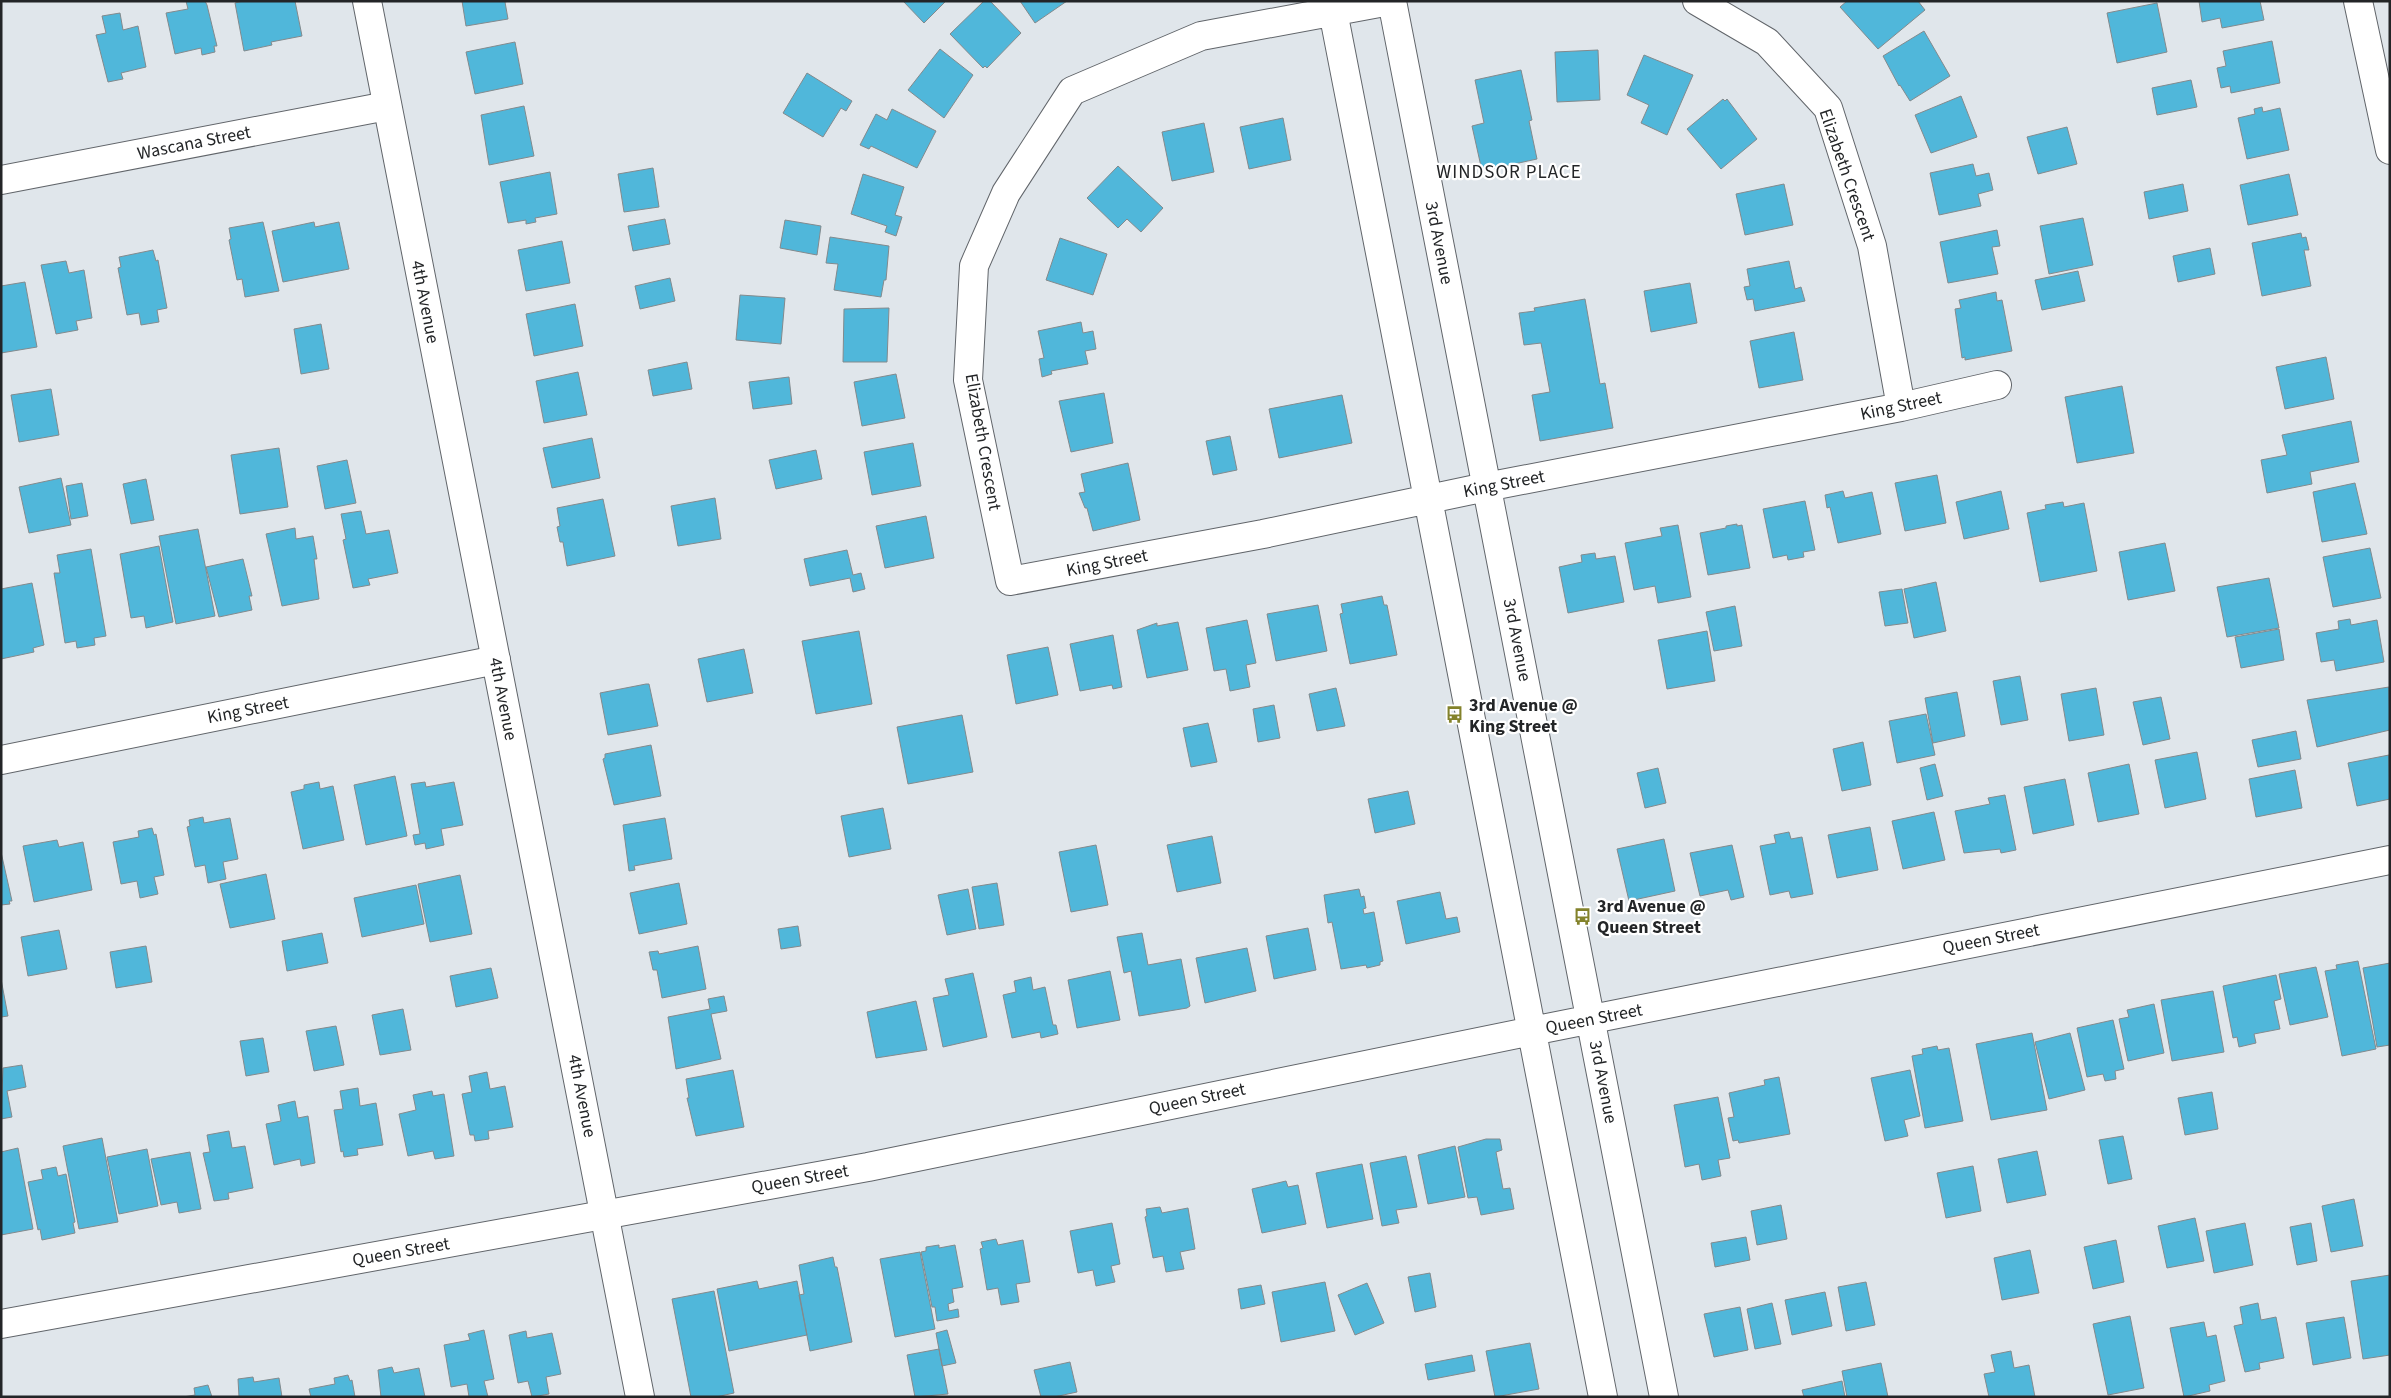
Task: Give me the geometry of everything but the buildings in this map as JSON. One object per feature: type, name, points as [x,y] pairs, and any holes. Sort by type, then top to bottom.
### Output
[{"type":"street","name":"4th Avenue","points":[[367,1],[640,1397]]},
{"type":"street","name":"Elizabeth Crescent","points":[[1010,581],[968,380],[974,266],[1006,193],[1072,91],[1201,36],[1332,7],[1391,1]]},
{"type":"street","name":"3rd Avenue","points":[[1391,1],[1664,1397]]},
{"type":"street","name":"Elizabeth Crescent","points":[[1697,1],[1767,42],[1828,108],[1872,246],[1901,407]]},
{"type":"street","points":[[2358,1],[2390,150]]},
{"type":"street","points":[[1332,7],[1603,1397]]},
{"type":"street","name":"Wascana Street","points":[[1,180],[388,106]]},
{"type":"street","name":"King Street","points":[[1010,581],[1263,534],[1486,487],[1901,407],[1997,385]]},
{"type":"street","name":"King Street","points":[[1,760],[496,660]]},
{"type":"street","name":"Queen Street","points":[[1,1324],[868,1167],[1590,1019],[2390,860]]},
{"type":"place","name":"3rd Avenue @ King Street","points":[[1455,715]]},
{"type":"place","name":"3rd Avenue @ Queen Street","points":[[1583,916]]},
{"type":"district","name":"WINDSOR PLACE","points":[[1509,172]]}]
